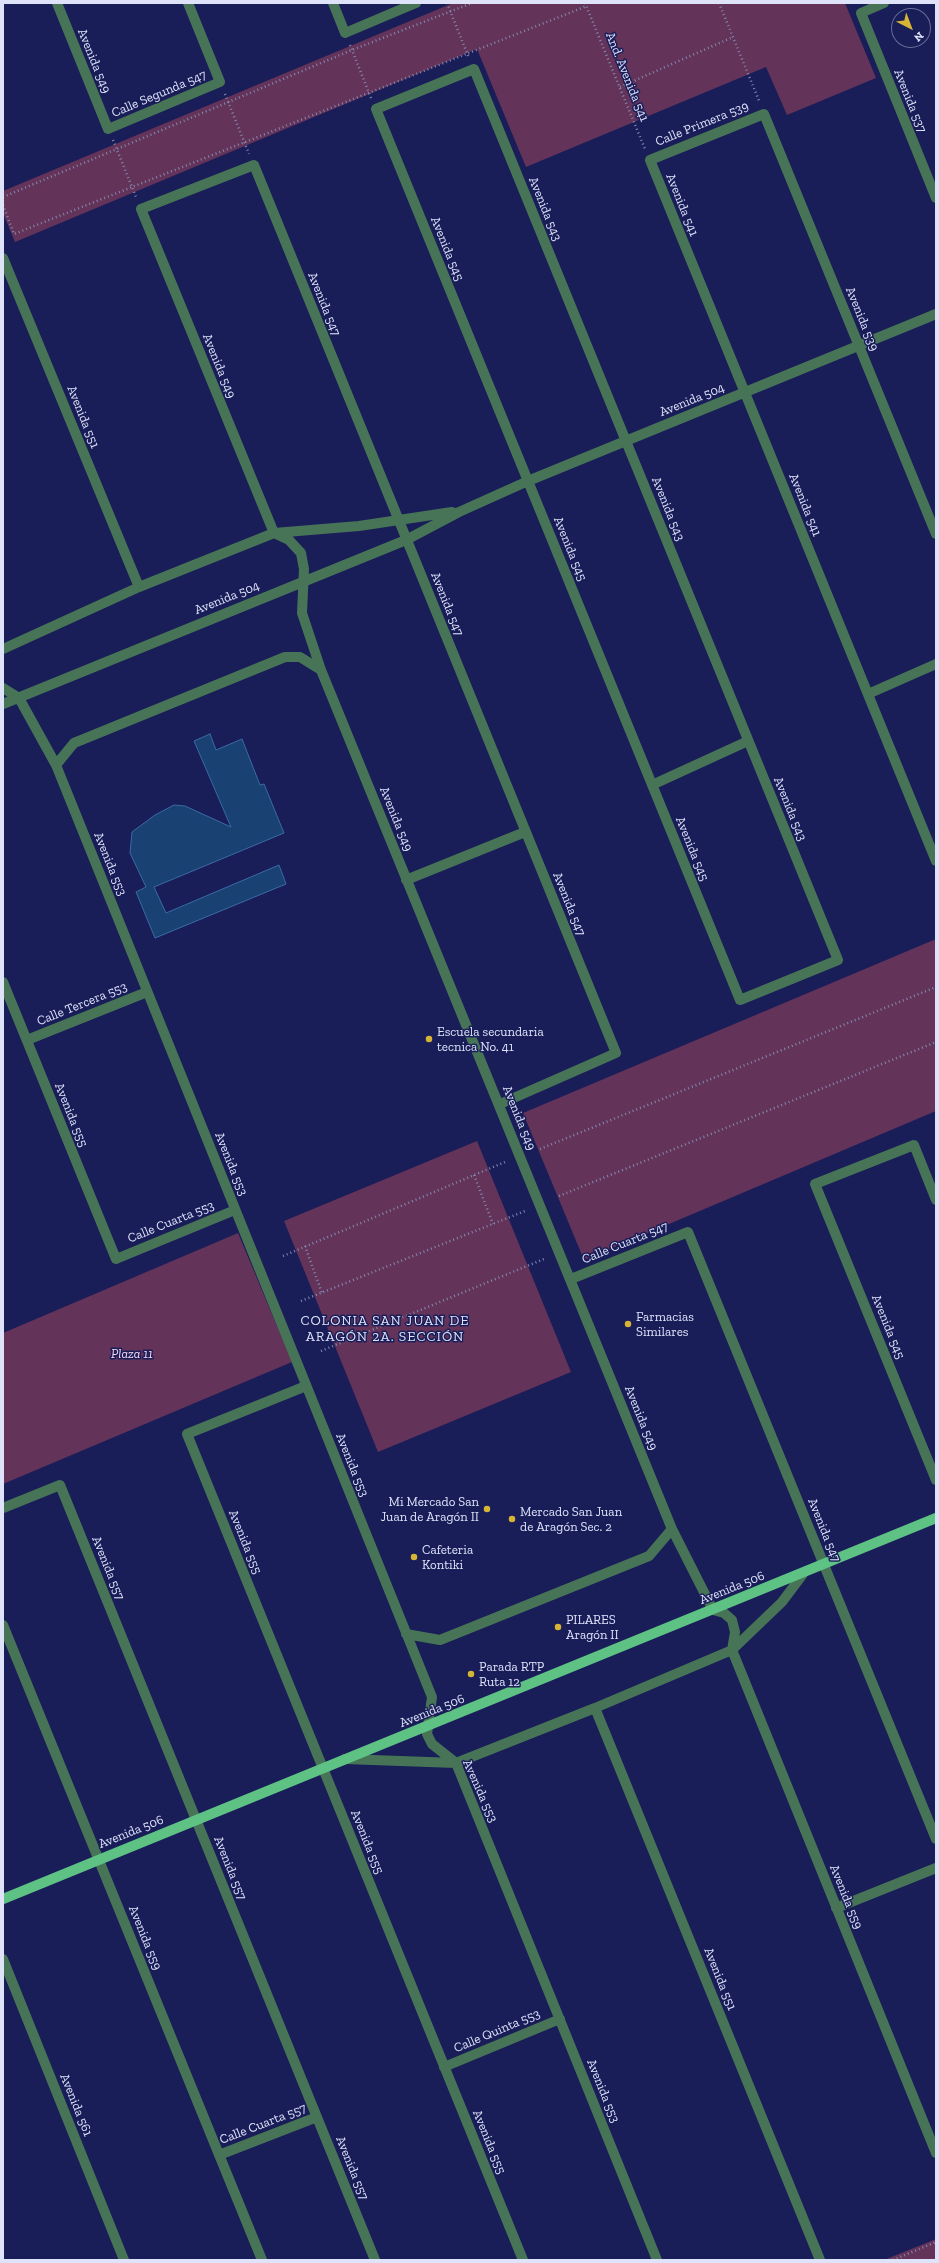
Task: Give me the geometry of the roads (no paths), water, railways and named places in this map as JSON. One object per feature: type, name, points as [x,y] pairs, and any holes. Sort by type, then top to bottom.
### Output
[{"type":"main road","name":"Avenida 506","points":[[3,1899],[323,1767],[426,1727],[803,1574],[936,1518]]},
{"type":"street","name":"Avenida 549","points":[[57,3],[108,129]]},
{"type":"street","name":"Calle Segunda 547","points":[[108,129],[220,82],[188,3]]},
{"type":"street","points":[[333,3],[345,33],[416,3]]},
{"type":"street","name":"Avenida 537","points":[[884,3],[861,13],[936,198]]},
{"type":"street","name":"Avenida 545","points":[[474,68],[376,109],[740,1000]]},
{"type":"street","name":"Avenida 543","points":[[474,68],[838,960],[740,1000]]},
{"type":"street","name":"Calle Primera 539","points":[[650,160],[764,114]]},
{"type":"street","name":"Avenida 539","points":[[764,114],[936,534]]},
{"type":"street","name":"Avenida 541","points":[[650,160],[936,861]]},
{"type":"street","name":"Avenida 549","points":[[254,165],[141,209],[274,533],[289,540],[301,553],[304,561],[302,613],[321,670],[406,880],[500,1104],[672,1529],[713,1610]]},
{"type":"street","name":"Avenida 547","points":[[254,165],[616,1053],[500,1104]]},
{"type":"street","name":"Avenida 551","points":[[3,258],[139,587]]},
{"type":"street","name":"Avenida 504","points":[[3,704],[304,580],[406,540],[459,512],[528,481],[936,314]]},
{"type":"street","name":"Avenida 504","points":[[3,649],[139,587],[274,533],[359,526],[398,519],[459,512]]},
{"type":"street","points":[[56,765],[74,743],[285,657],[300,658],[321,670]]},
{"type":"street","points":[[868,694],[936,664]]},
{"type":"street","points":[[3,688],[19,698]]},
{"type":"street","name":"Avenida 553","points":[[19,698],[56,765],[432,1697],[426,1727],[427,1734],[432,1744],[456,1763],[658,2260]]},
{"type":"street","points":[[652,785],[748,741]]},
{"type":"street","points":[[406,880],[525,832]]},
{"type":"street","name":"Avenida 555","points":[[3,982],[116,1259]]},
{"type":"street","name":"Calle Tercera 553","points":[[27,1040],[147,992]]},
{"type":"street","name":"Avenida 545","points":[[936,1200],[914,1145],[815,1184],[936,1480]]},
{"type":"street","name":"Calle Cuarta 553","points":[[116,1259],[235,1210]]},
{"type":"street","name":"Avenida 547","points":[[688,1232],[936,1839]]},
{"type":"street","name":"Calle Cuarta 547","points":[[571,1279],[688,1232]]},
{"type":"street","name":"Avenida 555","points":[[306,1386],[187,1434],[523,2260]]},
{"type":"street","name":"Avenida 557","points":[[3,1508],[60,1485],[376,2260]]},
{"type":"street","points":[[406,1634],[440,1640],[649,1556],[672,1529]]},
{"type":"street","points":[[344,1759],[456,1763],[595,1708],[732,1650],[782,1602],[803,1574]]},
{"type":"street","points":[[713,1610],[724,1613],[732,1620],[736,1632],[732,1650]]},
{"type":"street","name":"Avenida 559","points":[[3,1625],[262,2260]]},
{"type":"street","name":"Avenida 559","points":[[732,1650],[936,2153]]},
{"type":"street","name":"Avenida 551","points":[[595,1708],[820,2260]]},
{"type":"street","points":[[836,1908],[936,1868]]},
{"type":"street","name":"Avenida 561","points":[[3,1959],[124,2260]]},
{"type":"street","name":"Calle Quinta 553","points":[[444,2066],[560,2019]]},
{"type":"street","name":"Calle Cuarta 557","points":[[219,2155],[317,2117]]},
{"type":"place","name":"Escuela secundaria tecnica No. 41","points":[[429,1039]]},
{"type":"place","name":"Farmacias Similares","points":[[628,1324]]},
{"type":"place","name":"Mi Mercado San Juan de Aragón II","points":[[487,1509]]},
{"type":"place","name":"Mercado San Juan de Aragón Sec. 2","points":[[512,1519]]},
{"type":"place","name":"Cafeteria Kontiki","points":[[414,1557]]},
{"type":"place","name":"PILARES Aragón II","points":[[558,1627]]},
{"type":"place","name":"Parada RTP Ruta 12","points":[[471,1674]]},
{"type":"district","name":"COLONIA SAN JUAN DE ARAGÓN 2A. SECCIÓN","points":[[385,1330]]},
{"type":"park label","name":"Plaza 11","points":[[132,1354]]}]
